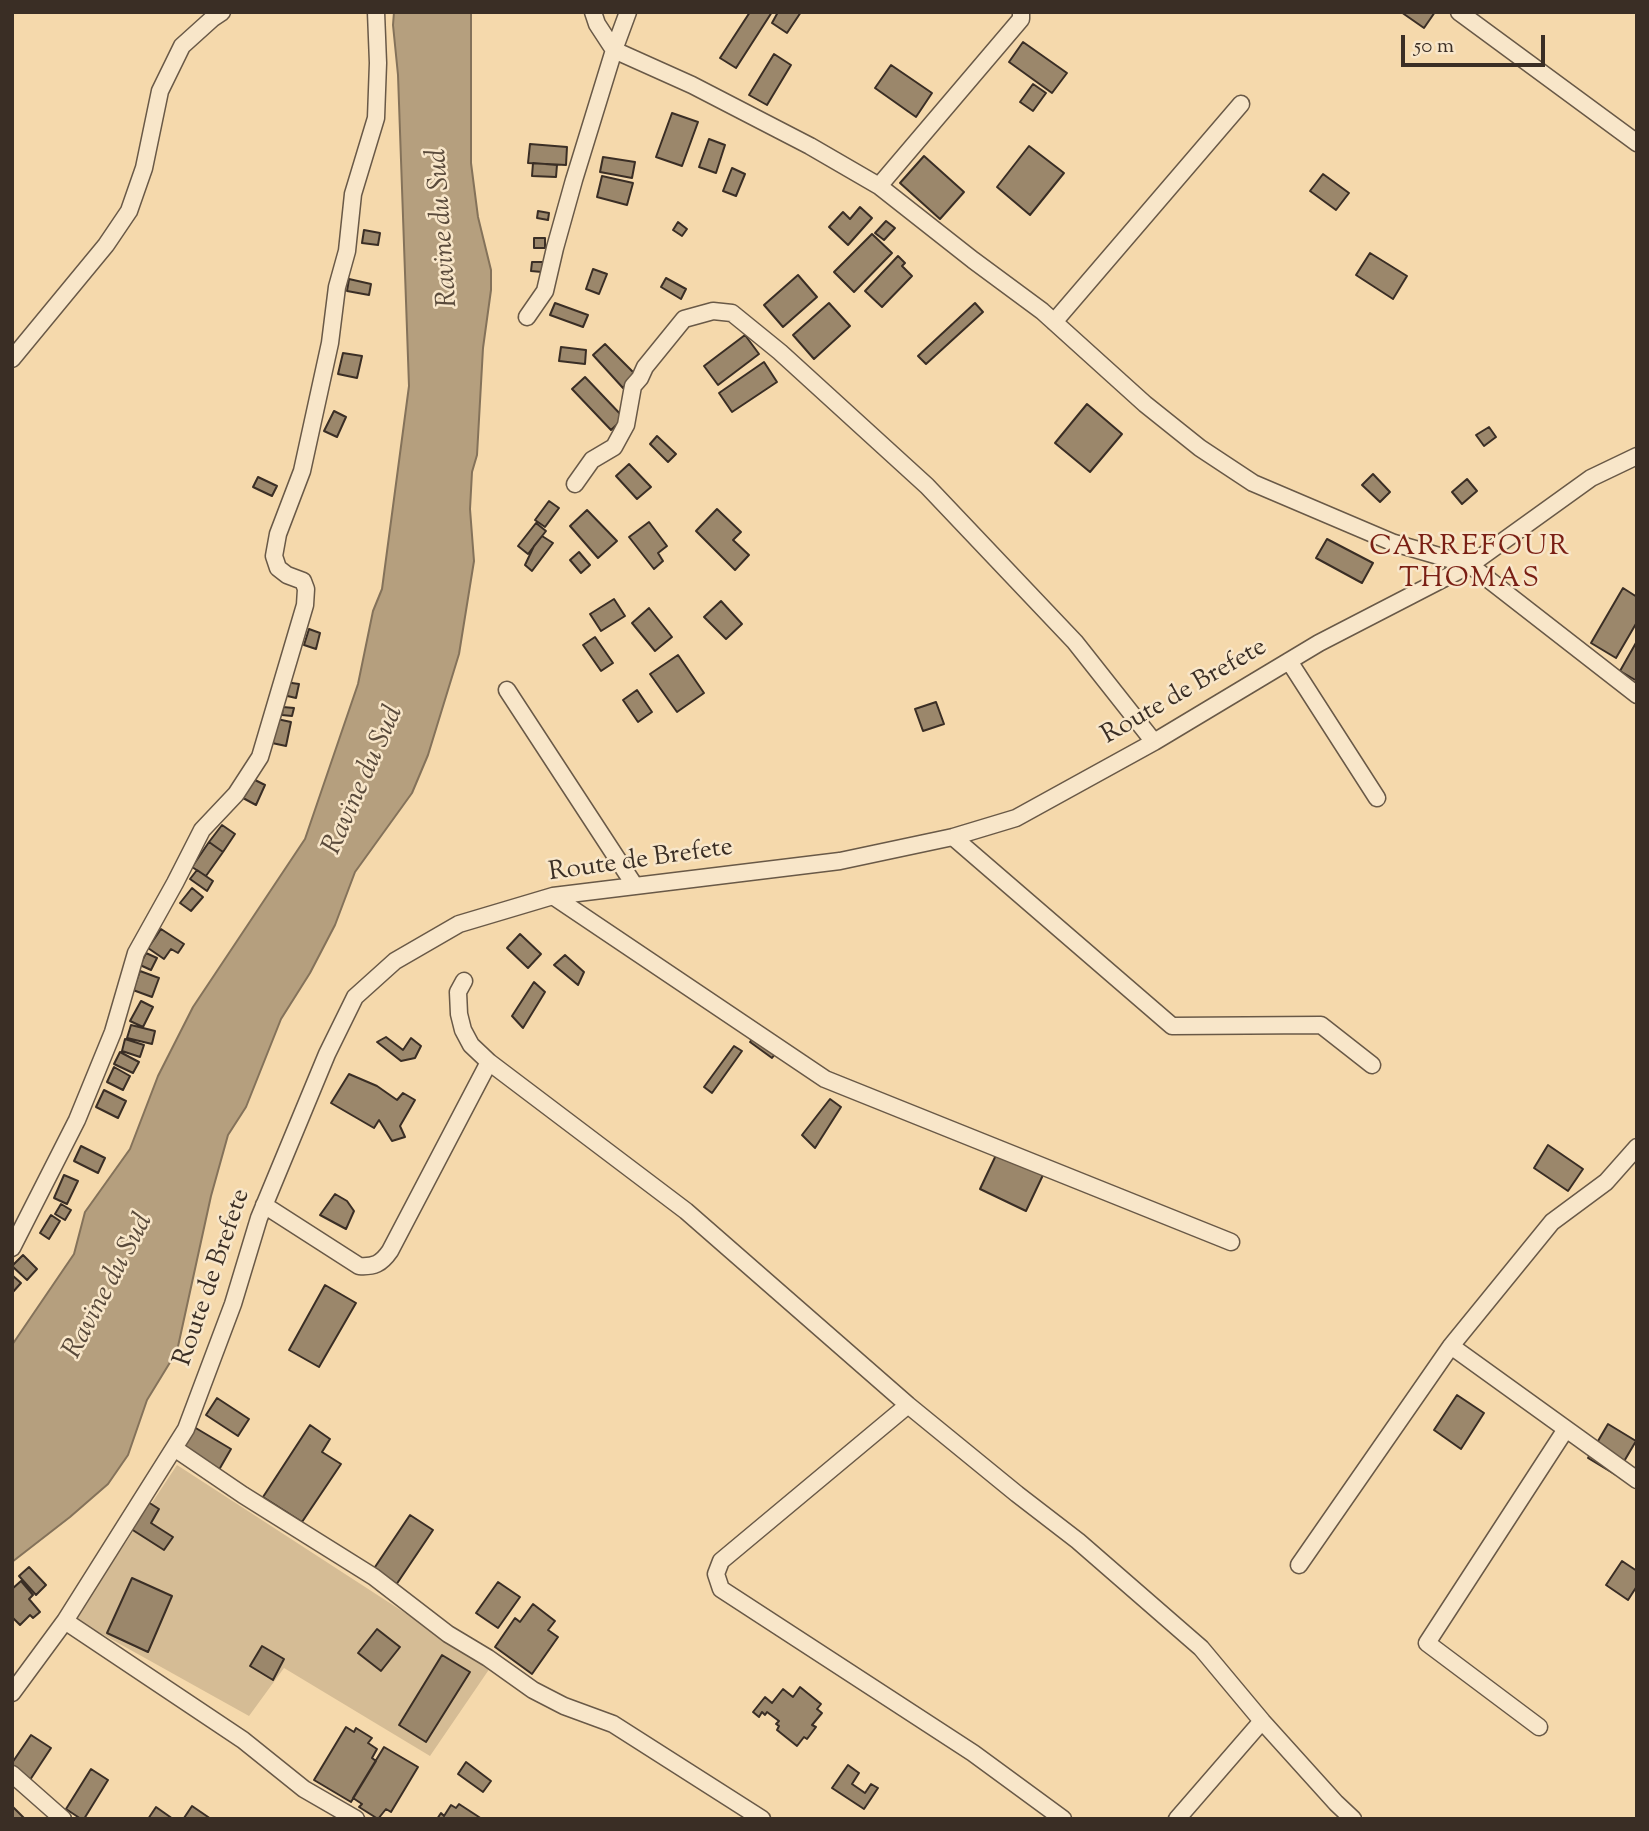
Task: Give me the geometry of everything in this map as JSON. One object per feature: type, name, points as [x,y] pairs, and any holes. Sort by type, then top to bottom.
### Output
[{"type":"street","points":[[12,359],[107,245],[129,211],[144,168],[160,91],[182,46],[222,12]]},
{"type":"street","points":[[12,1248],[76,1120],[113,1031],[136,953],[202,830],[236,794],[260,757],[276,704],[305,605],[306,589],[303,581],[278,568],[274,556],[278,534],[302,471],[330,343],[337,287],[347,251],[353,194],[376,118],[376,12]]},
{"type":"street","points":[[593,12],[597,24],[614,50],[692,85],[810,146],[879,186],[1054,322],[1145,404],[1200,448],[1253,483],[1394,543],[1470,565],[1637,695]]},
{"type":"street","points":[[527,317],[545,291],[574,180],[628,12]]},
{"type":"street","points":[[879,186],[1021,19],[1021,12]]},
{"type":"street","points":[[1459,12],[1637,143]]},
{"type":"street","points":[[1054,322],[1241,104]]},
{"type":"street","points":[[575,484],[592,460],[614,447],[626,425],[633,386],[684,319],[713,311],[732,313],[780,352],[928,485],[1075,642],[1154,742]]},
{"type":"street","name":"Route de Brefete","points":[[12,1693],[65,1621],[186,1429],[233,1304],[264,1205],[327,1054],[355,997],[395,961],[459,924],[553,896],[840,861],[953,837],[1016,818],[1154,742],[1319,643],[1470,565],[1591,478],[1637,456]]},
{"type":"street","points":[[1289,661],[1377,798]]},
{"type":"street","points":[[507,690],[635,886]]},
{"type":"street","points":[[953,837],[1172,1026],[1321,1025],[1372,1065]]},
{"type":"street","points":[[553,896],[825,1079],[1231,1242]]},
{"type":"street","points":[[464,981],[458,992],[463,1030],[471,1045],[489,1062],[686,1211],[908,1405],[1078,1541],[1201,1648],[1262,1721],[1353,1819]]},
{"type":"street","points":[[264,1205],[359,1266],[372,1267],[384,1260],[489,1062]]},
{"type":"street","points":[[1299,1565],[1451,1346],[1552,1223],[1606,1182],[1637,1147]]},
{"type":"street","points":[[1451,1346],[1637,1480]]},
{"type":"street","points":[[908,1405],[721,1561],[716,1574],[721,1588],[973,1753],[1063,1819]]},
{"type":"street","points":[[1539,1727],[1427,1643],[1566,1429]]},
{"type":"street","points":[[174,1448],[374,1577],[448,1634],[533,1690],[564,1706],[613,1724],[762,1819]]},
{"type":"street","points":[[65,1621],[243,1740],[304,1789],[356,1819]]},
{"type":"street","points":[[1177,1819],[1262,1721]]},
{"type":"street","points":[[12,1774],[63,1819]]},
{"type":"shaded area","points":[[177,1465],[490,1668],[430,1756],[284,1668],[249,1716],[75,1619]]},
{"type":"water","name":"Ravine du Sud","points":[[394,12],[471,12],[471,163],[478,217],[491,270],[491,290],[483,348],[477,455],[472,472],[470,509],[474,561],[459,654],[428,755],[412,793],[355,872],[335,925],[310,973],[281,1019],[246,1107],[228,1135],[211,1196],[177,1351],[147,1400],[128,1455],[108,1484],[12,1562],[12,1345],[74,1254],[85,1212],[130,1149],[158,1076],[193,1007],[305,839],[358,684],[373,611],[382,589],[409,386]]},
{"type":"building","points":[[750,12],[772,12],[736,68],[720,58]]},
{"type":"building","points":[[778,12],[801,12],[787,33],[772,23]]},
{"type":"building","points":[[1401,12],[1435,12],[1424,28]]},
{"type":"building","points":[[1023,42],[1067,73],[1052,93],[1009,62]]},
{"type":"building","points":[[774,54],[791,65],[767,105],[749,95]]},
{"type":"building","points":[[891,65],[932,93],[916,117],[875,88]]},
{"type":"building","points":[[1033,84],[1046,93],[1033,111],[1020,102]]},
{"type":"building","points":[[672,113],[698,122],[682,166],[656,157]]},
{"type":"building","points":[[709,139],[725,145],[716,173],[699,167]]},
{"type":"building","points":[[530,144],[567,147],[566,165],[528,163]]},
{"type":"building","points":[[1029,146],[1064,173],[1030,215],[997,187]]},
{"type":"building","points":[[924,156],[964,192],[940,219],[900,183]]},
{"type":"building","points":[[603,157],[635,162],[632,178],[600,172]]},
{"type":"building","points":[[533,163],[557,165],[556,177],[532,176]]},
{"type":"building","points":[[732,168],[745,174],[736,196],[723,191]]},
{"type":"building","points":[[1323,174],[1349,193],[1336,210],[1310,191]]},
{"type":"building","points":[[602,176],[633,183],[627,205],[597,197]]},
{"type":"building","points":[[860,207],[872,218],[848,245],[829,227],[843,212],[850,219]]},
{"type":"building","points":[[538,211],[549,213],[548,220],[537,218]]},
{"type":"building","points":[[886,221],[895,228],[884,240],[875,233]]},
{"type":"building","points":[[678,222],[687,229],[682,236],[673,230]]},
{"type":"building","points":[[364,230],[380,233],[378,245],[362,243]]},
{"type":"building","points":[[872,234],[892,253],[854,292],[834,272]]},
{"type":"building","points":[[534,238],[545,238],[545,248],[534,248]]},
{"type":"building","points":[[1370,253],[1407,276],[1393,299],[1356,275]]},
{"type":"building","points":[[898,256],[905,263],[902,266],[912,276],[882,307],[865,291]]},
{"type":"building","points":[[532,262],[543,262],[542,272],[531,271]]},
{"type":"building","points":[[593,269],[607,274],[599,294],[586,289]]},
{"type":"building","points":[[798,275],[817,297],[783,327],[764,305]]},
{"type":"building","points":[[666,278],[686,289],[681,299],[661,287]]},
{"type":"building","points":[[349,279],[371,284],[369,295],[347,291]]},
{"type":"building","points":[[555,303],[588,315],[583,327],[550,315]]},
{"type":"building","points":[[829,303],[850,326],[814,359],[793,335]]},
{"type":"building","points":[[975,303],[983,312],[926,364],[918,356]]},
{"type":"building","points":[[745,335],[759,354],[718,385],[704,366]]},
{"type":"building","points":[[605,344],[636,375],[623,388],[593,355]]},
{"type":"building","points":[[561,347],[586,350],[585,364],[559,361]]},
{"type":"building","points":[[343,353],[362,356],[357,378],[338,374]]},
{"type":"building","points":[[764,362],[777,382],[732,412],[719,393]]},
{"type":"building","points":[[585,377],[624,418],[611,430],[572,389]]},
{"type":"building","points":[[1087,404],[1122,434],[1090,472],[1055,443]]},
{"type":"building","points":[[334,411],[346,417],[337,437],[324,431]]},
{"type":"building","points":[[1489,427],[1496,437],[1484,446],[1476,435]]},
{"type":"building","points":[[657,436],[676,454],[668,462],[650,444]]},
{"type":"building","points":[[629,464],[651,487],[637,499],[616,476]]},
{"type":"building","points":[[1373,474],[1390,492],[1380,502],[1362,485]]},
{"type":"building","points":[[258,477],[277,486],[272,496],[253,487]]},
{"type":"building","points":[[1467,479],[1477,491],[1462,504],[1452,492]]},
{"type":"building","points":[[549,501],[559,508],[545,527],[535,520]]},
{"type":"building","points":[[717,509],[741,532],[733,540],[749,555],[735,570],[696,531]]},
{"type":"building","points":[[587,510],[617,541],[598,558],[570,526]]},
{"type":"building","points":[[649,522],[667,546],[658,553],[663,561],[654,569],[629,537]]},
{"type":"building","points":[[536,523],[546,531],[528,554],[518,546]]},
{"type":"building","points":[[542,536],[553,543],[532,571],[525,565]]},
{"type":"building","points":[[1327,539],[1373,563],[1362,583],[1316,558]]},
{"type":"building","points":[[579,552],[590,565],[581,573],[570,560]]},
{"type":"building","points":[[1623,588],[1637,597],[1637,622],[1616,658],[1591,643]]},
{"type":"building","points":[[614,599],[625,616],[601,631],[590,614]]},
{"type":"building","points":[[721,601],[742,624],[726,639],[704,617]]},
{"type":"building","points":[[649,608],[672,637],[655,651],[632,623]]},
{"type":"building","points":[[309,629],[320,633],[316,649],[304,645]]},
{"type":"building","points":[[595,637],[613,663],[601,671],[583,645]]},
{"type":"building","points":[[1637,641],[1637,681],[1620,671]]},
{"type":"building","points":[[678,655],[704,693],[677,712],[650,674]]},
{"type":"building","points":[[285,682],[299,684],[296,698],[283,695]]},
{"type":"building","points":[[637,690],[652,712],[638,722],[623,700]]},
{"type":"building","points":[[936,702],[944,724],[923,731],[915,709]]},
{"type":"building","points":[[283,707],[294,708],[292,716],[282,715]]},
{"type":"building","points":[[277,719],[291,722],[286,746],[272,743]]},
{"type":"building","points":[[253,779],[265,785],[256,805],[243,798]]},
{"type":"building","points":[[222,825],[235,834],[223,852],[209,842]]},
{"type":"building","points":[[209,842],[223,852],[206,876],[192,867]]},
{"type":"building","points":[[197,870],[213,881],[207,891],[190,879]]},
{"type":"building","points":[[192,888],[203,897],[191,911],[180,903]]},
{"type":"building","points":[[161,929],[184,944],[178,953],[171,949],[164,959],[148,948]]},
{"type":"building","points":[[520,934],[541,954],[528,968],[507,948]]},
{"type":"building","points":[[146,953],[157,958],[151,970],[140,965]]},
{"type":"building","points":[[565,955],[584,972],[578,985],[554,965]]},
{"type":"building","points":[[140,971],[159,978],[152,997],[133,990]]},
{"type":"building","points":[[534,982],[545,992],[523,1028],[512,1016]]},
{"type":"building","points":[[141,1001],[153,1007],[143,1027],[130,1021]]},
{"type":"building","points":[[131,1025],[155,1031],[152,1044],[127,1038]]},
{"type":"building","points":[[758,1031],[780,1047],[772,1058],[750,1042]]},
{"type":"building","points":[[386,1037],[403,1050],[411,1038],[421,1046],[415,1058],[401,1061],[377,1042]]},
{"type":"building","points":[[125,1039],[144,1045],[140,1057],[122,1051]]},
{"type":"building","points":[[734,1046],[742,1051],[712,1093],[704,1087]]},
{"type":"building","points":[[120,1052],[139,1062],[133,1073],[114,1064]]},
{"type":"building","points":[[114,1067],[130,1076],[123,1090],[107,1082]]},
{"type":"building","points":[[349,1074],[377,1086],[397,1100],[403,1093],[415,1100],[400,1126],[405,1137],[392,1141],[379,1120],[374,1128],[331,1103]]},
{"type":"building","points":[[104,1090],[126,1101],[118,1118],[96,1107]]},
{"type":"building","points":[[830,1099],[841,1107],[815,1148],[802,1135]]},
{"type":"building","points":[[1548,1145],[1583,1169],[1568,1191],[1534,1168]]},
{"type":"building","points":[[81,1146],[105,1158],[98,1173],[74,1161]]},
{"type":"building","points":[[997,1153],[1043,1175],[1026,1211],[980,1189]]},
{"type":"building","points":[[64,1175],[78,1181],[67,1204],[54,1198]]},
{"type":"building","points":[[335,1194],[347,1201],[354,1211],[346,1229],[320,1215]]},
{"type":"building","points":[[61,1204],[71,1210],[65,1220],[55,1214]]},
{"type":"building","points":[[51,1215],[60,1221],[49,1239],[40,1233]]},
{"type":"building","points":[[23,1255],[37,1269],[27,1280],[12,1266]]},
{"type":"building","points":[[12,1275],[21,1283],[12,1293]]},
{"type":"building","points":[[325,1285],[356,1303],[319,1367],[289,1350]]},
{"type":"building","points":[[1457,1395],[1484,1413],[1461,1449],[1434,1430]]},
{"type":"building","points":[[217,1398],[249,1419],[238,1436],[206,1415]]},
{"type":"building","points":[[189,1424],[231,1449],[216,1475],[174,1450]]},
{"type":"building","points":[[1608,1424],[1636,1441],[1616,1475],[1588,1458]]},
{"type":"building","points":[[310,1425],[330,1439],[322,1452],[341,1464],[302,1522],[263,1497]]},
{"type":"building","points":[[145,1500],[159,1509],[151,1523],[173,1537],[164,1550],[128,1527]]},
{"type":"building","points":[[410,1515],[433,1530],[396,1585],[373,1570]]},
{"type":"building","points":[[1622,1561],[1637,1571],[1637,1586],[1628,1600],[1606,1585]]},
{"type":"building","points":[[29,1567],[46,1585],[36,1595],[19,1576]]},
{"type":"building","points":[[132,1578],[172,1596],[148,1652],[107,1633]]},
{"type":"building","points":[[21,1581],[33,1595],[29,1599],[40,1612],[33,1618],[30,1615],[20,1625],[12,1617],[12,1589]]},
{"type":"building","points":[[498,1582],[520,1597],[498,1628],[476,1613]]},
{"type":"building","points":[[533,1604],[555,1621],[548,1630],[558,1637],[532,1674],[495,1647],[515,1618],[520,1622]]},
{"type":"building","points":[[377,1629],[400,1647],[381,1671],[358,1653]]},
{"type":"building","points":[[262,1646],[284,1659],[273,1680],[250,1666]]},
{"type":"building","points":[[442,1655],[470,1672],[426,1742],[399,1725]]},
{"type":"building","points":[[800,1687],[821,1704],[817,1709],[822,1713],[812,1725],[816,1727],[807,1739],[804,1737],[797,1746],[777,1730],[779,1726],[776,1724],[779,1721],[767,1712],[765,1715],[762,1712],[759,1717],[753,1712],[765,1697],[772,1703],[783,1689],[793,1697]]},
{"type":"building","points":[[346,1727],[354,1732],[356,1728],[372,1738],[368,1743],[377,1749],[372,1758],[376,1761],[351,1802],[314,1780]]},
{"type":"building","points":[[31,1735],[51,1748],[28,1783],[12,1773],[12,1763]]},
{"type":"building","points":[[384,1747],[418,1767],[391,1812],[386,1809],[378,1819],[359,1807],[362,1804],[353,1798]]},
{"type":"building","points":[[466,1762],[491,1781],[483,1792],[458,1774]]},
{"type":"building","points":[[848,1765],[859,1773],[852,1784],[865,1793],[871,1784],[878,1788],[864,1809],[832,1788]]},
{"type":"building","points":[[91,1769],[108,1780],[84,1819],[81,1819],[66,1809]]},
{"type":"building","points":[[459,1804],[482,1819],[437,1819],[441,1813],[444,1816],[451,1805],[456,1808]]},
{"type":"building","points":[[12,1806],[25,1819],[12,1819]]},
{"type":"building","points":[[192,1806],[211,1819],[184,1818]]},
{"type":"building","points":[[156,1807],[173,1819],[148,1819]]},
{"type":"district","name":"CARREFOUR THOMAS","points":[[1470,565]]}]
